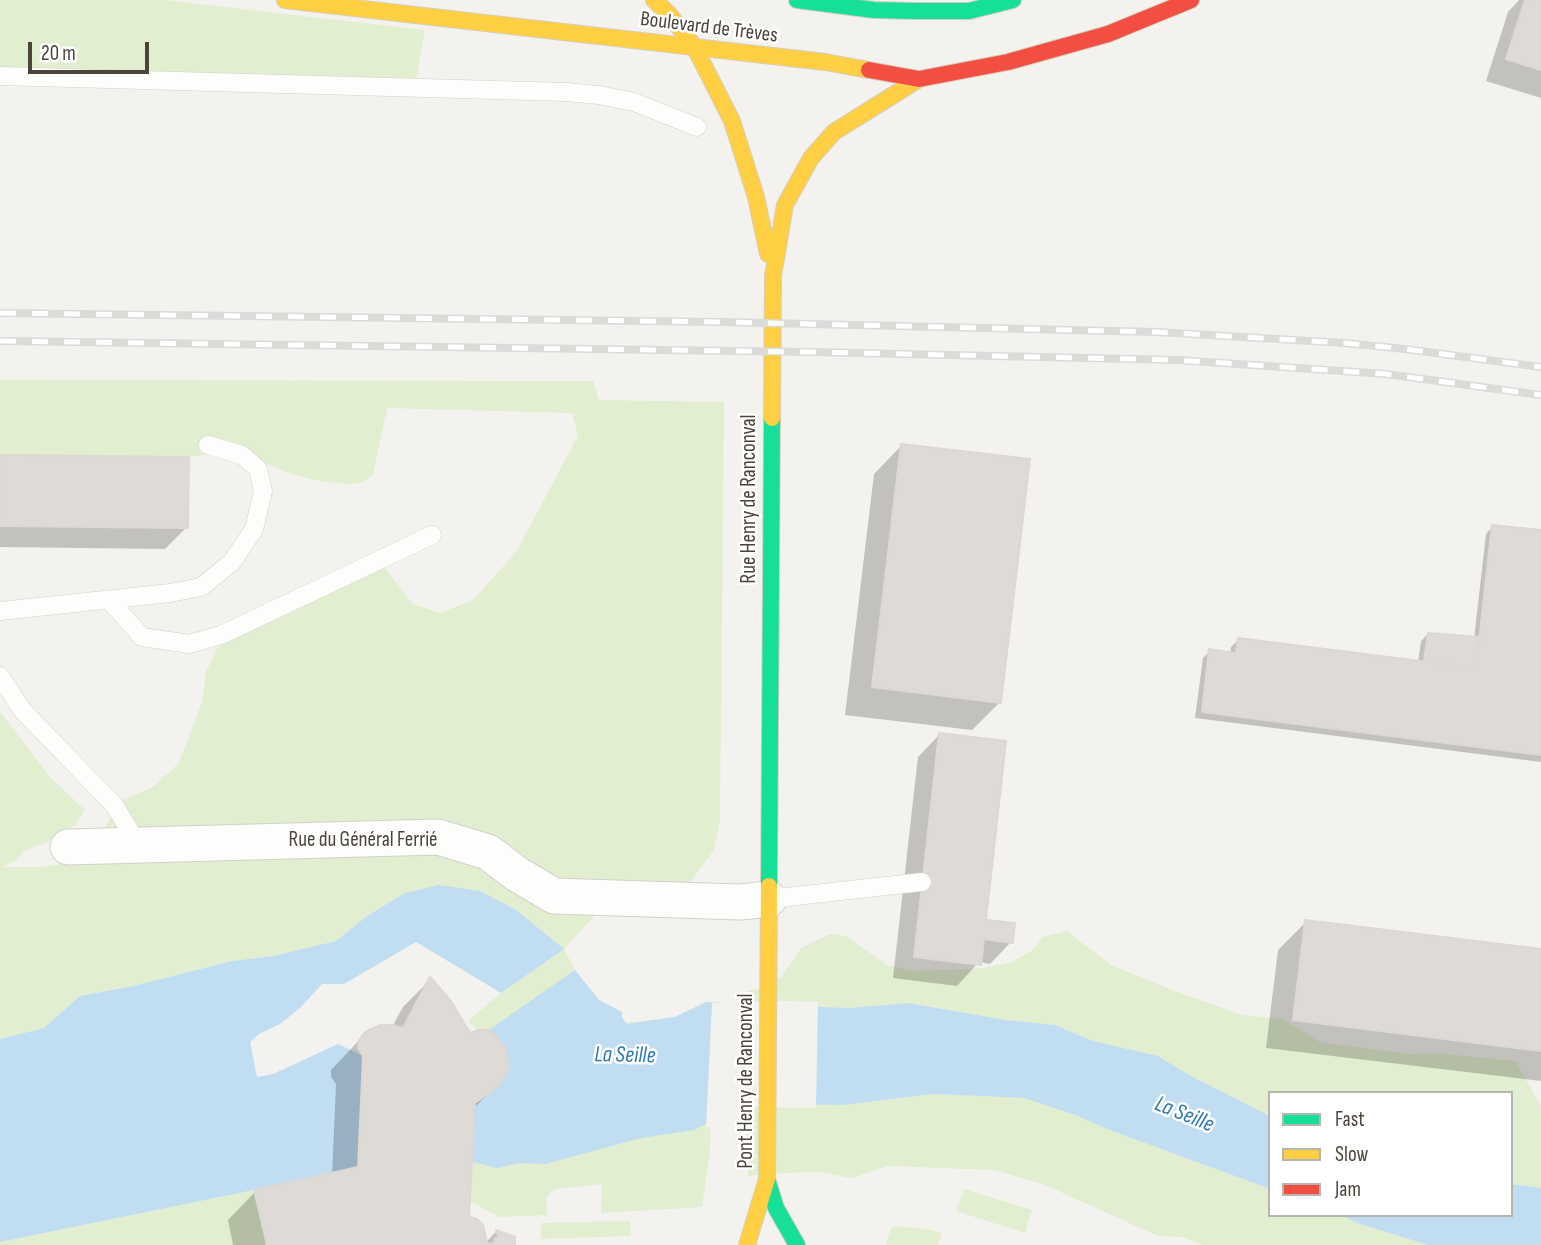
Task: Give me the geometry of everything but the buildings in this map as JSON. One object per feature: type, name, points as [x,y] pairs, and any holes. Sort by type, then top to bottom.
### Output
[{"type":"main road","name":"Boulevard de Trèves","points":[[285,0],[825,62],[919,79]]},
{"type":"main road","points":[[654,0],[695,48],[732,121],[756,197],[773,276]]},
{"type":"main road","points":[[797,0],[874,9],[969,11],[1013,0]]},
{"type":"main road","points":[[919,79],[1008,62],[1108,34],[1191,0]]},
{"type":"main road","name":"Rue Henry de Ranconval","points":[[768,983],[773,276],[785,205],[811,158],[834,132],[919,79]]},
{"type":"main road","name":"Pont Henry de Ranconval","points":[[767,1179],[768,983]]},
{"type":"main road","points":[[747,1245],[767,1179]]},
{"type":"main road","points":[[767,1179],[776,1208],[797,1245]]},
{"type":"street","name":"Rue du Général Ferrié","points":[[68,846],[438,838],[488,852],[517,874],[554,895],[740,902],[769,899]]},
{"type":"lane","points":[[0,76],[380,85],[588,94],[634,103],[697,127]]},
{"type":"lane","points":[[0,611],[110,601],[201,587],[232,562],[254,529],[263,491],[258,469],[242,455],[208,445]]},
{"type":"lane","points":[[110,601],[142,637],[189,644],[221,635],[432,535]]},
{"type":"lane","points":[[0,676],[23,711],[115,806],[138,845]]},
{"type":"lane","points":[[769,899],[922,882]]},
{"type":"green space","points":[[0,0],[163,0],[425,30],[416,80],[0,68]]},
{"type":"green space","points":[[0,380],[593,381],[599,400],[724,402],[720,819],[714,850],[692,880],[648,900],[610,899],[564,949],[405,893],[367,916],[336,941],[273,956],[232,961],[133,986],[80,996],[44,1028],[0,1039],[0,712],[50,777],[85,810],[75,825],[45,843],[24,851],[15,861],[3,867],[39,867],[86,861],[120,801],[153,787],[179,763],[202,702],[206,672],[218,647],[337,585],[385,568],[413,604],[440,613],[473,600],[516,552],[578,436],[572,413],[387,408],[373,475],[361,483],[347,484],[314,480],[226,452],[189,457],[0,455]]},
{"type":"green space","points":[[1067,931],[1111,965],[1242,1015],[1283,1019],[1320,1042],[1409,1054],[1436,1053],[1516,1061],[1541,1107],[1541,1188],[1513,1184],[1513,1091],[1268,1091],[1268,1115],[1158,1056],[1093,1041],[1055,1025],[1006,1020],[908,1003],[848,1008],[746,1004],[745,992],[765,987],[781,977],[801,948],[830,934],[846,936],[887,965],[912,971],[983,968],[1012,962],[1033,950],[1043,937]]},
{"type":"green space","points":[[564,949],[575,970],[599,1000],[622,1012],[622,1018],[627,1023],[675,1017],[706,1002],[712,1003],[710,1152],[702,1207],[601,1213],[602,1184],[555,1189],[546,1197],[547,1215],[500,1217],[469,1201],[475,1103],[499,1086],[509,1068],[505,1046],[489,1030],[478,1030],[468,1021],[501,993]]},
{"type":"green space","points":[[933,1094],[1024,1098],[1268,1188],[1268,1217],[1345,1217],[1428,1245],[1203,1245],[1183,1237],[1158,1236],[1045,1185],[994,1170],[888,1166],[852,1178],[818,1172],[748,1176],[747,1104],[844,1105]]},
{"type":"green space","points":[[964,1189],[1032,1210],[1025,1233],[956,1211]]},
{"type":"green space","points":[[254,1190],[267,1245],[0,1245],[0,1242]]},
{"type":"green space","points":[[630,1221],[631,1236],[541,1239],[541,1223]]},
{"type":"green space","points":[[897,1226],[942,1233],[938,1245],[886,1245],[891,1228]]},
{"type":"water","points":[[439,885],[480,891],[516,910],[564,949],[501,993],[416,942],[344,984],[322,984],[300,1008],[250,1042],[257,1077],[273,1074],[338,1044],[363,1056],[358,1167],[0,1242],[0,1039],[44,1028],[80,996],[133,986],[232,961],[273,956],[336,941],[367,916],[405,893]]},
{"type":"water","name":"La Seille","points":[[575,970],[599,1000],[622,1012],[622,1018],[627,1024],[675,1017],[706,1002],[848,1008],[908,1003],[1006,1020],[1055,1025],[1093,1041],[1158,1056],[1268,1115],[1268,1188],[1024,1098],[933,1094],[844,1105],[747,1104],[694,1130],[641,1138],[545,1164],[519,1163],[497,1168],[472,1162],[475,1103],[499,1086],[509,1068],[505,1046],[489,1030]]},
{"type":"water","points":[[1513,1184],[1541,1188],[1541,1245],[1428,1245],[1345,1217],[1513,1217]]},
{"type":"pier","points":[[818,1002],[816,1108],[747,1107],[706,1128],[712,1003]]},
{"type":"railway","points":[[0,313],[723,322],[1157,332],[1345,343],[1541,367]]},
{"type":"railway","points":[[0,341],[1178,360],[1386,374],[1541,395]]},
{"type":"traffic: fast","points":[[797,0],[874,10],[915,11],[969,11],[1013,0]]},
{"type":"traffic: fast","points":[[769,886],[772,418]]},
{"type":"traffic: fast","points":[[767,1179],[776,1208],[797,1245]]},
{"type":"traffic: slow","points":[[285,0],[825,62],[869,70]]},
{"type":"traffic: slow","points":[[654,0],[669,14],[695,48],[732,121],[756,197],[768,254]]},
{"type":"traffic: slow","points":[[772,418],[773,276],[785,205],[811,158],[834,132],[919,79]]},
{"type":"traffic: slow","points":[[747,1245],[767,1179],[769,886]]},
{"type":"traffic: jam","points":[[869,70],[919,79],[1008,62],[1108,34],[1191,0]]}]
